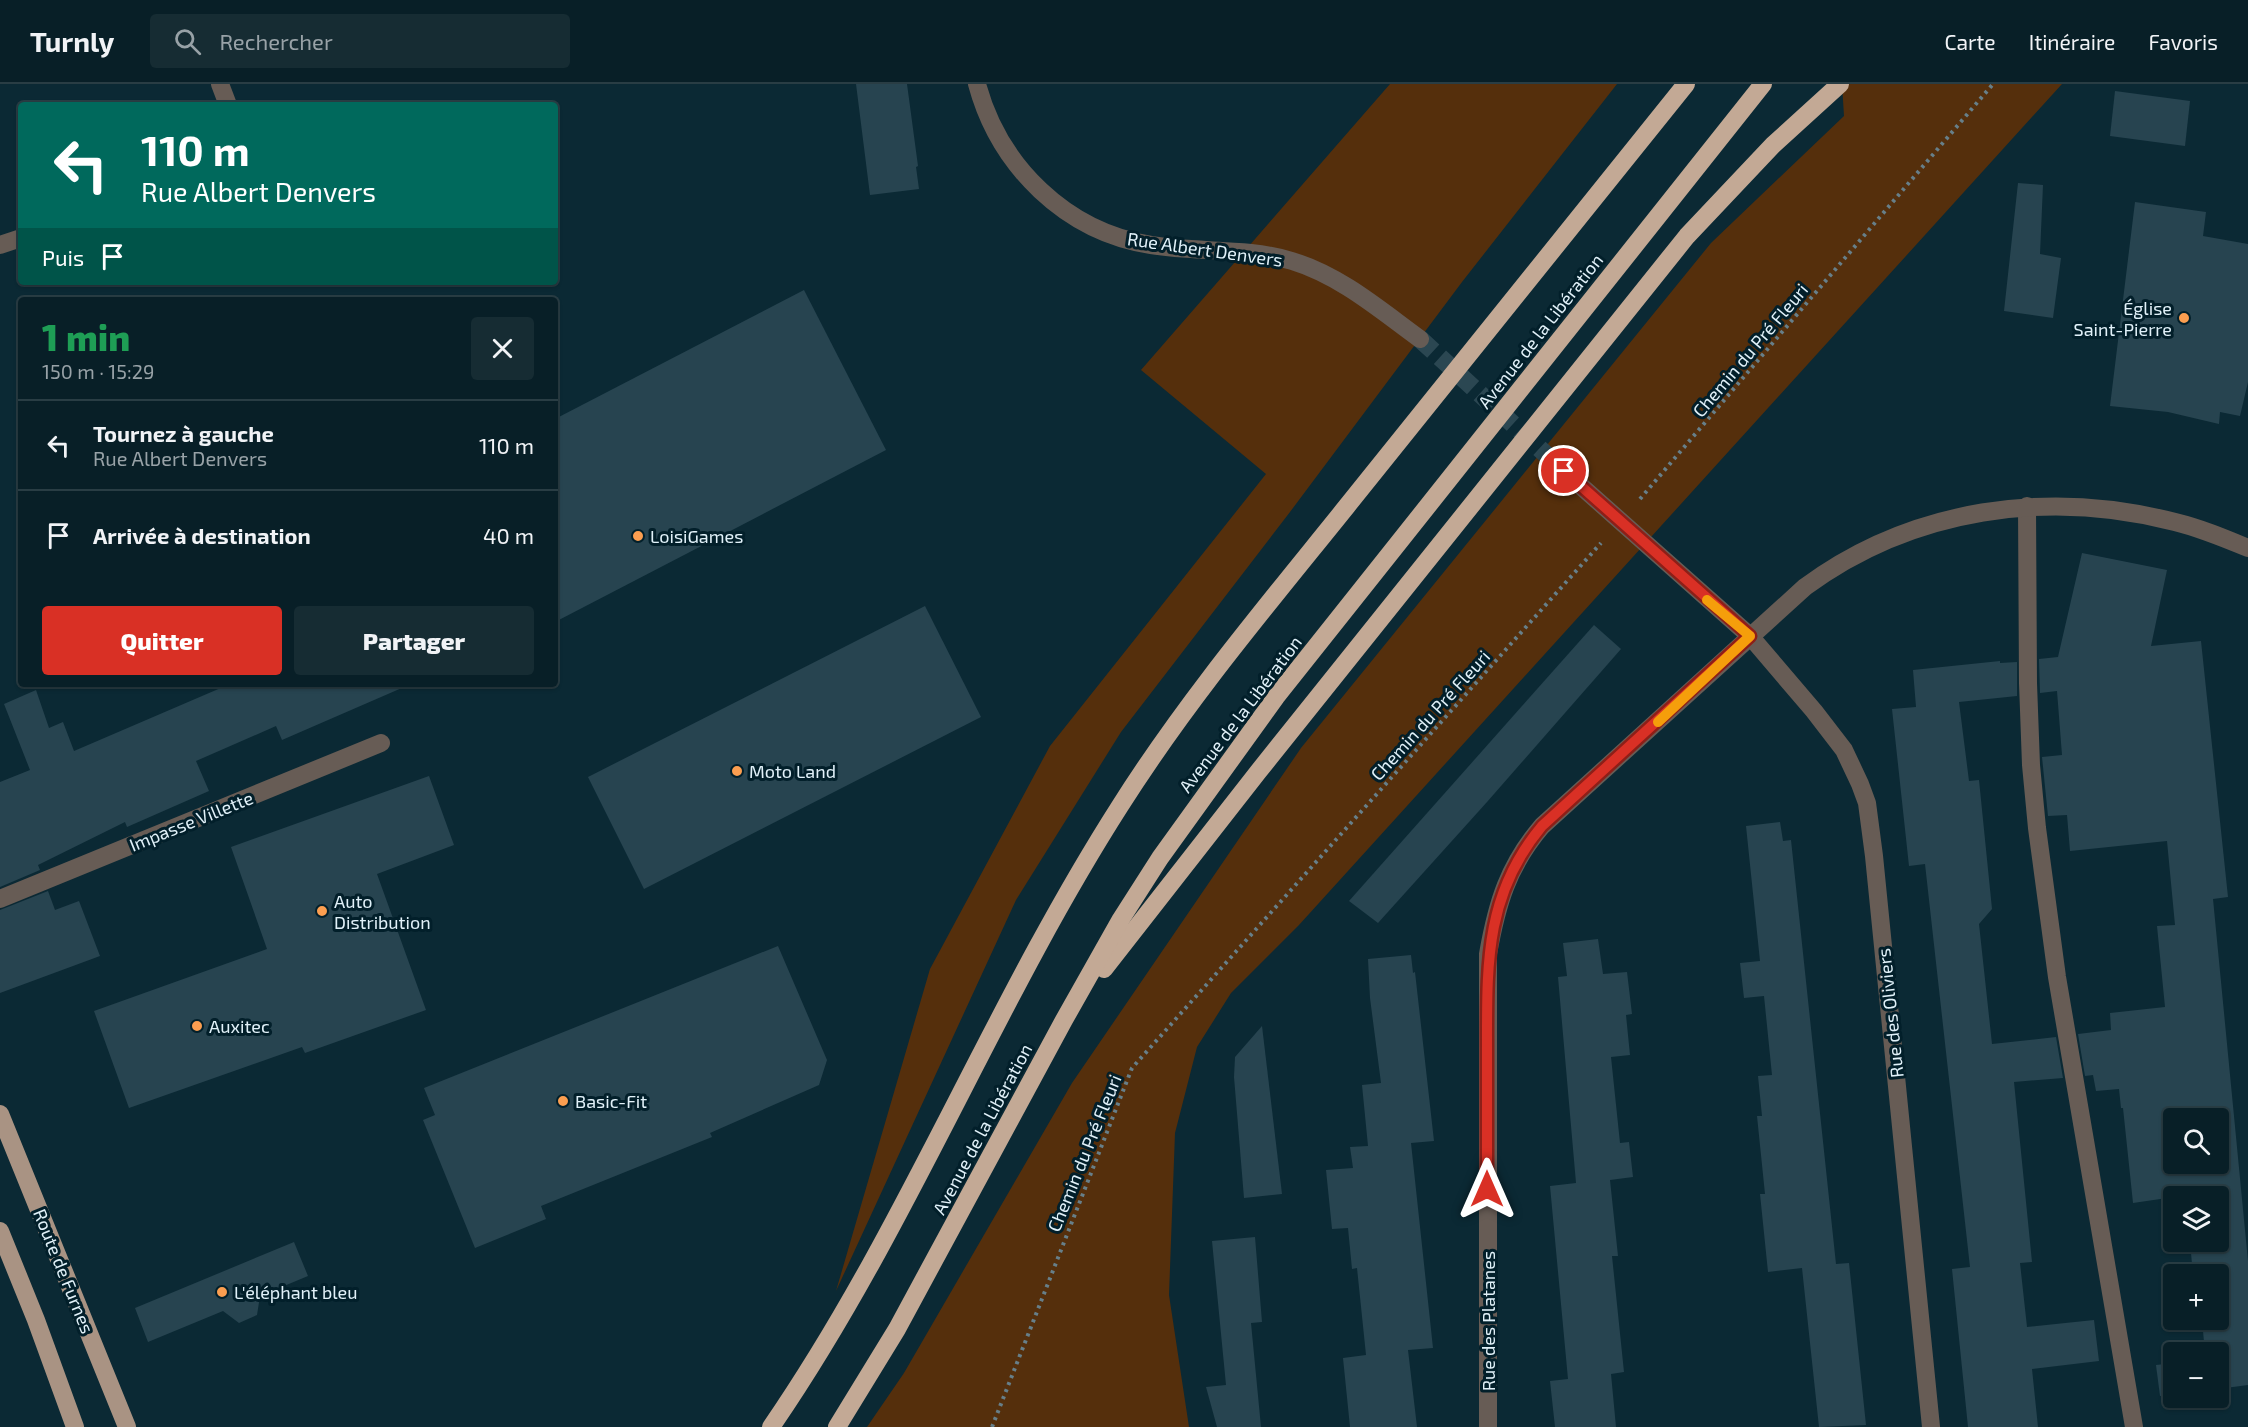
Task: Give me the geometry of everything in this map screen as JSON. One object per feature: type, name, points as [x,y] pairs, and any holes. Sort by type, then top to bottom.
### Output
[{"type":"highway","name":"Avenue de la Libération","points":[[771,1427],[839,1319],[898,1212],[1045,932],[1139,776],[1279,590],[1686,84]]},
{"type":"highway","name":"Avenue de la Libération","points":[[837,1427],[897,1329],[1121,919],[1160,858],[1241,744],[1763,84]]},
{"type":"highway","points":[[1064,1020],[1258,772],[1687,236],[1773,145],[1840,84]]},
{"type":"main road","name":"Route de Furnes","points":[[0,1114],[127,1427]]},
{"type":"main road","points":[[0,1231],[36,1320],[75,1427]]},
{"type":"street","points":[[220,84],[227,102]]},
{"type":"street","name":"Rue Albert Denvers","points":[[977,84],[999,141],[1024,175],[1059,206],[1080,220],[1127,240],[1151,245],[1228,250],[1272,256],[1312,268],[1354,290],[1420,339]]},
{"type":"street","points":[[0,245],[18,239]]},
{"type":"street","points":[[1564,471],[1750,636]]},
{"type":"street","points":[[2027,506],[2028,684],[2031,765],[2037,828],[2056,977],[2134,1427]]},
{"type":"street","name":"Rue des Platanes","points":[[1488,1427],[1487,975],[1492,934],[1505,883],[1521,853],[1542,826],[1780,608],[1823,574],[1880,544],[1935,522],[1987,511],[2027,506],[2081,506],[2139,514],[2175,522],[2248,548]]},
{"type":"street","name":"Rue des Oliviers","points":[[1750,636],[1799,692],[1844,750],[1852,764],[1867,804],[1931,1427]]},
{"type":"street","name":"Impasse Villette","points":[[0,899],[381,743]]},
{"type":"path","name":"Chemin du Pré Fleuri","points":[[992,1427],[1132,1068],[1620,522],[1993,84]]},
{"type":"shaded area","points":[[1390,84],[1617,84],[1462,282],[1290,512],[1121,732],[1016,900],[836,1291],[930,969],[1050,746],[1266,474],[1141,370]]},
{"type":"shaded area","points":[[1842,84],[2062,84],[1299,925],[1231,993],[1197,1047],[1175,1133],[1169,1295],[1189,1427],[867,1427],[904,1373],[1072,1083],[1301,748],[1711,243],[1844,116]]},
{"type":"building","points":[[856,84],[907,84],[919,189],[870,195]]},
{"type":"building","points":[[2115,91],[2190,101],[2185,146],[2110,136]]},
{"type":"building","points":[[2018,183],[2043,185],[2040,254],[2061,258],[2053,318],[2004,311]]},
{"type":"building","name":"Église Saint-Pierre","points":[[2135,202],[2206,212],[2203,236],[2248,244],[2248,382],[2240,416],[2220,412],[2219,424],[2168,412],[2110,406]]},
{"type":"building","name":"LoisiGames","points":[[804,290],[886,450],[558,620],[558,417]]},
{"type":"building","points":[[2082,553],[2167,570],[2151,646],[2201,641],[2228,897],[2213,899],[2248,1261],[2248,1385],[2229,1388],[2229,1342],[2204,1342],[2203,1330],[2229,1330],[2229,1264],[2192,1264],[2191,1252],[2229,1252],[2229,1186],[2163,1186],[2163,1199],[2133,1203],[2119,1089],[2096,1091],[2093,1075],[2085,1076],[2078,1034],[2111,1030],[2110,1013],[2165,1007],[2157,926],[2175,925],[2167,841],[2070,851],[2067,815],[2048,816],[2042,757],[2062,755],[2057,691],[2040,693],[2039,659],[2058,657]]},
{"type":"building","name":"Moto Land","points":[[925,606],[981,717],[644,889],[588,777]]},
{"type":"building","points":[[1594,625],[1621,649],[1487,802],[1378,923],[1349,901]]},
{"type":"building","points":[[2000,661],[2000,663],[2017,662],[2017,696],[1959,702],[1969,781],[1979,780],[1992,909],[1979,924],[1992,1044],[2056,1037],[2063,1078],[2014,1082],[2032,1262],[2020,1263],[2027,1327],[2094,1320],[2099,1361],[2032,1369],[2038,1427],[1968,1427],[1952,1269],[1970,1267],[1925,864],[1909,866],[1892,709],[1916,707],[1913,670]]},
{"type":"building","points":[[223,687],[404,687],[282,740],[276,726],[196,761],[209,791],[127,827],[125,822],[38,865],[40,870],[0,887],[0,782],[30,770],[4,704],[36,690],[49,728],[63,722],[74,751]]},
{"type":"building","name":"Auto Distribution","points":[[429,776],[454,845],[377,874],[426,1010],[305,1053],[302,1047],[129,1108],[94,1011],[267,949],[231,847]]},
{"type":"building","points":[[1780,822],[1783,841],[1791,840],[1836,1264],[1849,1263],[1866,1425],[1819,1427],[1802,1268],[1768,1272],[1760,1194],[1765,1194],[1757,1116],[1762,1116],[1758,1076],[1772,1075],[1764,996],[1744,998],[1740,963],[1760,961],[1746,826]]},
{"type":"building","points":[[48,891],[55,910],[79,901],[100,956],[0,993],[0,910]]},
{"type":"building","points":[[1598,939],[1603,974],[1627,972],[1632,1014],[1626,1015],[1630,1055],[1611,1057],[1620,1143],[1629,1142],[1633,1177],[1610,1180],[1618,1256],[1612,1256],[1624,1372],[1611,1374],[1616,1427],[1555,1427],[1550,1381],[1568,1379],[1550,1186],[1576,1183],[1558,977],[1567,976],[1563,943]]},
{"type":"building","name":"Basic-Fit","points":[[778,946],[827,1060],[819,1085],[710,1133],[712,1137],[541,1206],[546,1219],[475,1248],[423,1120],[435,1115],[424,1088]]},
{"type":"building","points":[[1411,955],[1413,973],[1415,972],[1434,1141],[1411,1143],[1433,1348],[1408,1350],[1417,1427],[1350,1427],[1343,1358],[1366,1355],[1357,1268],[1352,1269],[1348,1228],[1332,1229],[1326,1170],[1353,1168],[1350,1147],[1368,1146],[1362,1085],[1381,1083],[1370,998],[1368,959]]},
{"type":"building","points":[[1262,1026],[1282,1194],[1244,1198],[1234,1077],[1235,1057]]},
{"type":"building","points":[[1255,1237],[1262,1322],[1251,1323],[1261,1427],[1217,1427],[1206,1387],[1226,1385],[1212,1241]]},
{"type":"building","name":"L'éléphant bleu","points":[[294,1242],[308,1276],[260,1296],[257,1315],[239,1323],[223,1311],[148,1342],[135,1308]]},
{"type":"building","points":[[2163,1364],[2163,1396],[2160,1396],[2156,1365]]},
{"type":"tunnel","points":[[1420,339],[1564,471]]},
{"type":"slow traffic","points":[[1658,722],[1750,636],[1707,600]]},
{"type":"place","name":"Église Saint-Pierre","points":[[2184,318]]},
{"type":"place","name":"LoisiGames","points":[[638,536]]},
{"type":"place","name":"Moto Land","points":[[737,771]]},
{"type":"place","name":"Auto Distribution","points":[[322,911]]},
{"type":"place","name":"Auxitec","points":[[197,1026]]},
{"type":"place","name":"Basic-Fit","points":[[563,1101]]},
{"type":"place","name":"L'éléphant bleu","points":[[222,1292]]},
{"type":"route","points":[[1487,1189],[1488,954],[1497,907],[1505,883],[1515,863],[1542,826],[1698,686],[1750,636],[1564,471]]}]
